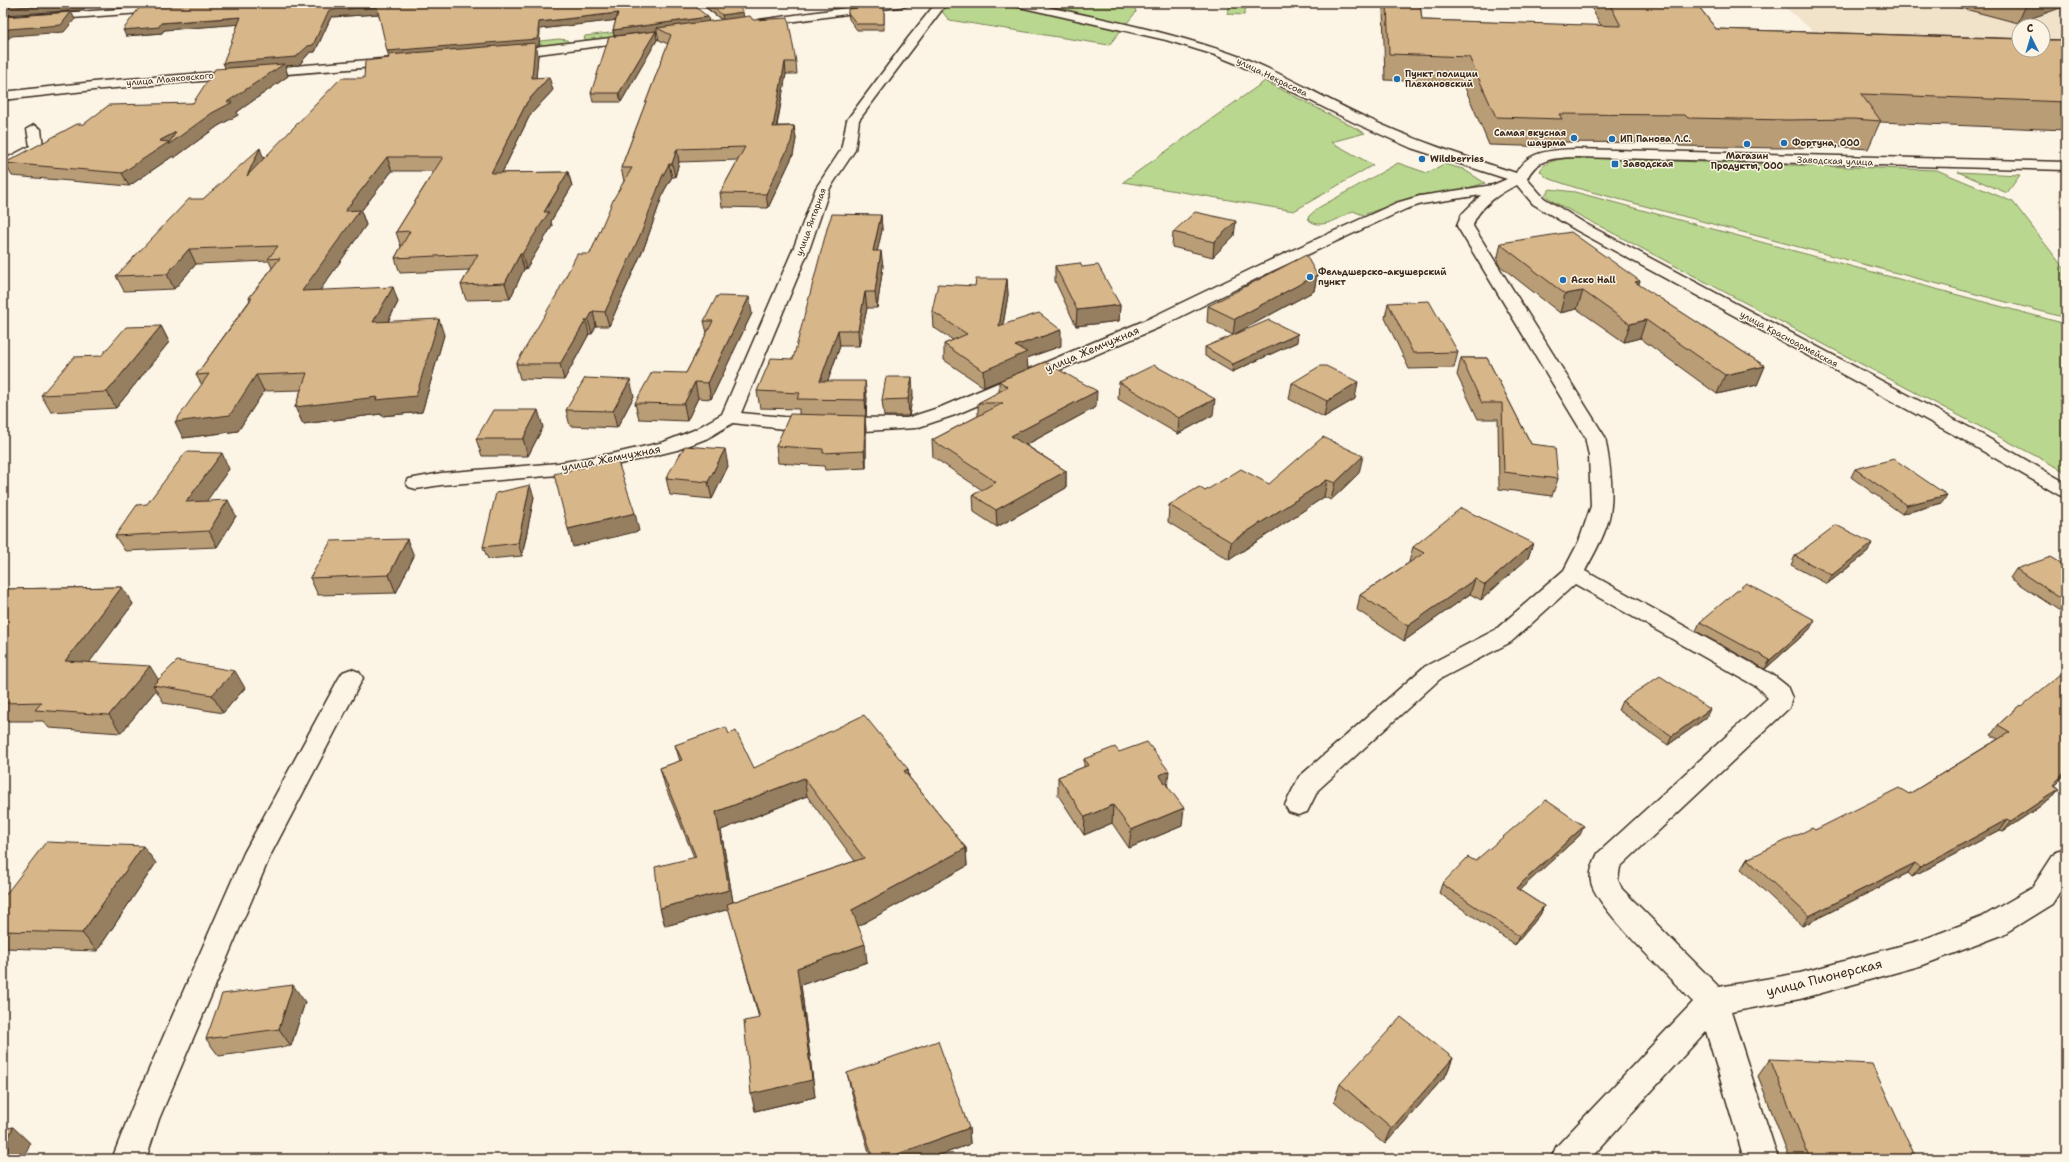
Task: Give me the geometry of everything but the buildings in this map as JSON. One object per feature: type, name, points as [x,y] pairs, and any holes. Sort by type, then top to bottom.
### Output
[{"type":"street","points":[[692,3],[717,22],[720,28]]},
{"type":"street","points":[[751,24],[906,3]]},
{"type":"street","name":"улица Янтарная","points":[[730,417],[802,247],[823,188],[848,150],[853,120],[912,40],[942,3]]},
{"type":"street","name":"улица Некрасова","points":[[1015,3],[1169,37],[1219,53],[1241,61],[1358,119],[1416,145],[1520,179]]},
{"type":"street","points":[[3,20],[175,8]]},
{"type":"street","points":[[498,54],[736,26]]},
{"type":"street","name":"улица Маяковского","points":[[3,96],[118,83],[405,61]]},
{"type":"street","points":[[3,166],[36,148],[37,145],[34,129]]},
{"type":"street","name":"Заводская улица","points":[[1520,179],[1522,171],[1527,163],[1555,155],[1572,154],[2066,166]]},
{"type":"street","points":[[1298,805],[1308,784],[1432,673],[1503,636],[1573,574],[1590,541],[1601,506],[1599,456],[1595,437],[1466,230],[1465,222],[1467,217],[1496,189],[1520,179]]},
{"type":"street","name":"улица Красноармейская","points":[[1520,179],[1526,190],[1535,199],[1588,231],[1967,434],[2066,491]]},
{"type":"street","name":"улица Жемчужная","points":[[416,483],[445,478],[558,469],[616,459],[670,446],[701,434],[730,417],[784,424],[909,424],[948,411],[1154,323],[1266,268],[1401,206],[1420,200],[1496,189]]},
{"type":"street","points":[[1573,574],[1765,681],[1773,687],[1780,696],[1780,702],[1608,861],[1605,868],[1604,882],[1612,897],[1713,1002],[1761,1159]]},
{"type":"street","points":[[129,1159],[143,1119],[258,853],[351,678]]},
{"type":"street","name":"улица Пионерская","points":[[1713,1002],[1800,986],[1923,952],[1992,926],[2042,896],[2066,859]]},
{"type":"street","points":[[1568,1159],[1713,1002]]},
{"type":"shaded area","points":[[1780,3],[2066,3],[2066,38],[2051,43],[2051,18],[2011,18],[2011,42],[1818,35]]},
{"type":"shaded area","points":[[2061,173],[2066,173],[2066,214],[2058,207]]},
{"type":"green space","points":[[935,3],[1134,3],[1136,12],[1109,45],[949,20]]},
{"type":"green space","points":[[1231,3],[1247,3],[1244,15],[1227,14]]},
{"type":"green space","points":[[706,21],[709,26],[588,41],[584,38],[585,36]]},
{"type":"green space","points":[[559,39],[567,40],[569,43],[562,46],[405,56]]},
{"type":"green space","points":[[1265,81],[1365,133],[1331,142],[1373,165],[1294,211],[1123,182]]},
{"type":"green space","points":[[1583,158],[1937,170],[2013,202],[2066,271],[2066,318],[1577,188],[1547,178],[1540,171],[1547,163],[1552,161]]},
{"type":"green space","points":[[1398,163],[1427,173],[1444,164],[1463,169],[1485,183],[1461,190],[1419,195],[1363,215],[1353,211],[1325,224],[1314,223],[1309,220],[1308,217],[1318,208]]},
{"type":"green space","points":[[1958,172],[2020,175],[2007,193]]},
{"type":"green space","points":[[1550,189],[1575,192],[2066,324],[2066,472],[1554,202],[1545,195]]},
{"type":"place","name":"Пункт полиции Плехановский","points":[[1397,79]]},
{"type":"place","name":"Самая вкусная шаурма","points":[[1574,138]]},
{"type":"place","name":"ИП Панова Л.С.","points":[[1612,139]]},
{"type":"place","name":"Фортуна, ООО","points":[[1784,143]]},
{"type":"place","name":"Магазин Продукты, ООО","points":[[1747,144]]},
{"type":"place","name":"Wildberries","points":[[1422,159]]},
{"type":"place","name":"Заводская","points":[[1615,164]]},
{"type":"place","name":"Фельдшерско-акушерский пункт","points":[[1310,277]]},
{"type":"place","name":"Аско Hall","points":[[1563,280]]}]
